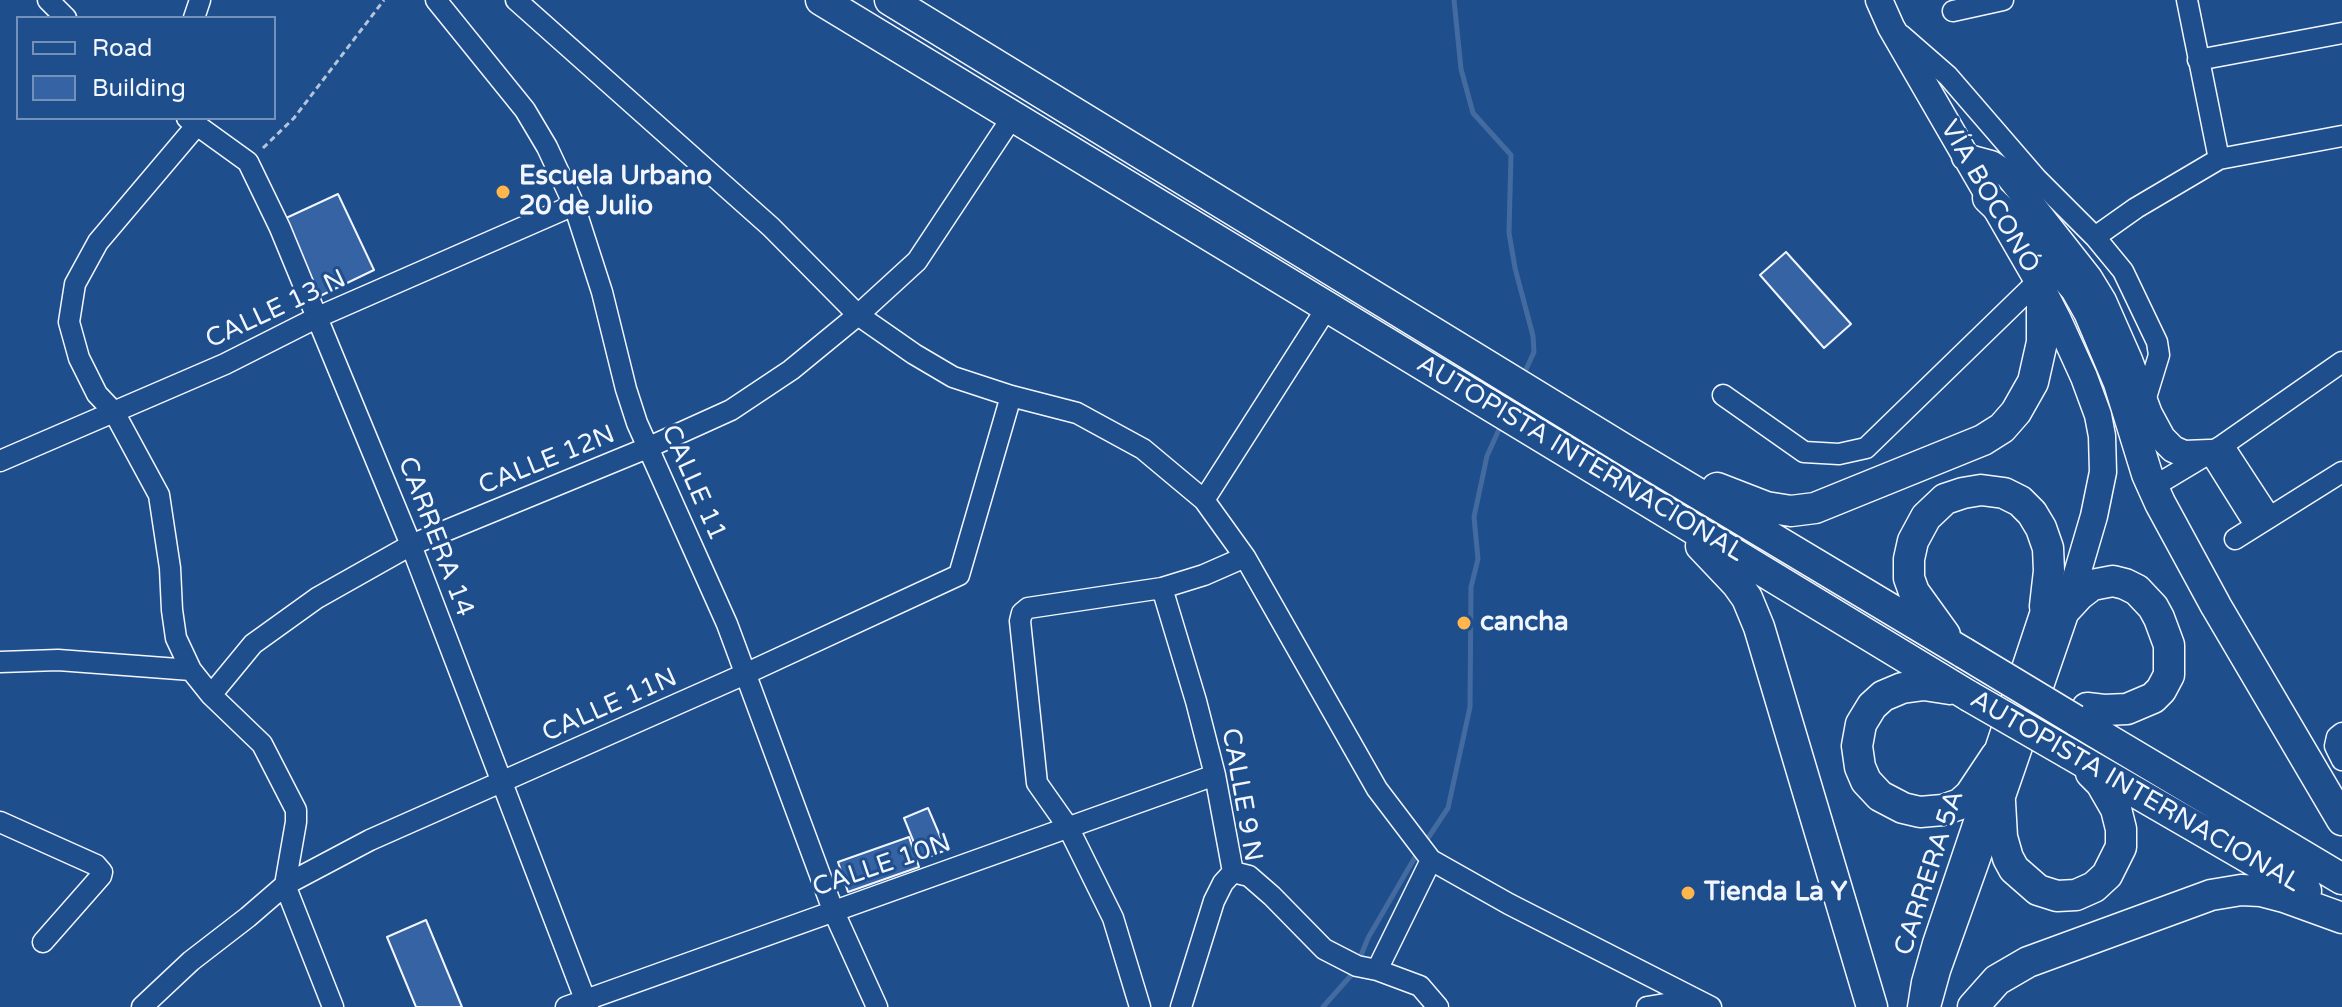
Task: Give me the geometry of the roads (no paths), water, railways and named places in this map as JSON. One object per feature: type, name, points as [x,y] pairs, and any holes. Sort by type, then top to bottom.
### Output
[{"type":"highway","name":"AUTOPISTA INTERNACIONAL","points":[[821,0],[1965,694],[2342,915]]},
{"type":"highway","name":"AUTOPISTA INTERNACIONAL","points":[[890,0],[2008,680],[2081,714],[2342,879]]},
{"type":"highway","points":[[1988,198],[2047,255],[2082,299],[2111,363],[2153,487],[2216,606],[2342,820]]},
{"type":"highway","points":[[1627,451],[1766,507],[1802,510],[1827,504],[1974,445],[2002,428],[2023,402],[2037,368],[2042,342],[2040,286]]},
{"type":"highway","points":[[1959,650],[1920,603],[1908,570],[1911,548],[1922,523],[1938,504],[1955,495],[1981,490],[2004,493],[2020,501],[2041,528],[2048,548],[2056,607],[2092,585],[2113,581],[2125,584],[2137,590],[2153,607],[2169,645],[2169,675],[2153,698],[2127,709],[2081,714]]},
{"type":"highway","points":[[1656,504],[1723,566],[1751,607],[1777,681],[1872,1007]]},
{"type":"highway","points":[[1965,694],[1924,685],[1909,686],[1876,702],[1864,718],[1857,739],[1858,759],[1866,781],[1880,796],[1895,805],[1915,811],[1943,810],[1960,804],[1970,795],[1996,756]]},
{"type":"highway","points":[[2000,802],[2005,849],[2021,877],[2038,890],[2057,896],[2076,895],[2094,887],[2107,875],[2116,860],[2121,847],[2121,829],[2116,809],[2106,791],[2073,757]]},
{"type":"highway","points":[[1973,1007],[1997,980],[2028,962],[2211,895],[2241,890],[2261,891],[2342,915]]},
{"type":"main road","name":"VÍA BOCONÓ","points":[[1879,0],[1891,27],[2040,286],[2092,398],[2090,456],[2081,503],[2065,557],[2056,607],[2000,802]]},
{"type":"main road","points":[[1965,157],[1991,164],[2008,175],[2081,266],[2103,301],[2144,404],[2162,438],[2173,449],[2187,455],[2216,449]]},
{"type":"main road","name":"VÍA BOCONÓ","points":[[1996,756],[2056,607]]},
{"type":"street","points":[[48,0],[64,16]]},
{"type":"street","name":"CALLE 11","points":[[436,0],[525,110],[547,147],[574,205],[602,292],[626,389],[647,448],[712,590],[833,910],[877,1007]]},
{"type":"street","points":[[516,0],[771,227],[858,315],[953,377],[1077,413],[1143,449],[1204,500],[1245,557],[1377,789],[1431,860],[1509,904],[1703,1003]]},
{"type":"street","points":[[1953,11],[2003,0]]},
{"type":"street","points":[[2187,0],[2219,159]]},
{"type":"street","points":[[1891,27],[1948,76],[2037,179],[2095,237],[2123,271],[2157,342],[2159,355],[2144,404]]},
{"type":"street","points":[[2198,60],[2342,33]]},
{"type":"street","name":"CALLE 12N","points":[[211,695],[253,644],[317,598],[411,545],[731,410],[791,370],[917,261],[1013,116]]},
{"type":"street","points":[[192,122],[98,242],[75,284],[69,322],[79,358],[97,394],[114,412],[159,495],[176,638],[191,670],[211,695],[262,744],[296,810],[285,885],[333,1007]]},
{"type":"street","name":"CARRERA 14","points":[[192,122],[248,162],[280,228],[411,545],[503,782],[580,1005]]},
{"type":"street","points":[[2095,237],[2136,208],[2219,159],[2342,136]]},
{"type":"street","name":"CALLE 13 N","points":[[0,461],[225,364],[318,317],[574,205]]},
{"type":"street","points":[[1723,395],[1804,452],[1839,454],[1866,448],[2040,286]]},
{"type":"street","points":[[2103,301],[2132,287]]},
{"type":"street","points":[[1204,500],[1328,306]]},
{"type":"street","points":[[2153,487],[2216,449],[2342,362]]},
{"type":"street","name":"CALLE 11N","points":[[142,1007],[191,961],[285,885],[370,840],[745,674],[959,575],[1011,396]]},
{"type":"street","points":[[2216,449],[2262,521]]},
{"type":"street","points":[[2235,539],[2342,472]]},
{"type":"street","points":[[1140,1007],[1113,918],[1068,827],[1037,783],[1020,621],[1022,613],[1028,608],[1162,588],[1204,575],[1245,557]]},
{"type":"street","name":"CALLE 9 N","points":[[1162,588],[1215,775],[1233,872],[1214,901],[1181,1007]]},
{"type":"street","points":[[0,662],[58,660],[191,670]]},
{"type":"street","points":[[2342,733],[2337,737],[2335,746],[2342,760]]},
{"type":"street","name":"CARRERA 5A","points":[[1918,1007],[1933,943],[1996,756]]},
{"type":"street","name":"CALLE 10N","points":[[580,1005],[833,910],[1215,775]]},
{"type":"street","name":"CARRERA 5A","points":[[1930,1007],[2000,802]]},
{"type":"street","points":[[0,822],[96,865],[102,872],[43,942]]},
{"type":"street","points":[[1377,970],[1431,860]]},
{"type":"street","points":[[1233,872],[1249,876],[1324,949],[1357,966],[1420,986],[1438,1007]]},
{"type":"street","points":[[1647,1007],[1703,1003]]},
{"type":"waterway","points":[[1454,0],[1461,69],[1473,113],[1511,155],[1509,233],[1534,352],[1523,376]]},
{"type":"waterway","points":[[1424,844],[1448,808],[1470,707],[1471,587],[1478,559],[1474,517],[1487,456],[1501,425]]},
{"type":"waterway","points":[[1358,963],[1368,938],[1418,852]]},
{"type":"waterway","points":[[1323,1007],[1354,972]]},
{"type":"place","name":"Escuela Urbano 20 de Julio","points":[[503,192]]},
{"type":"place","name":"cancha","points":[[1464,623]]},
{"type":"place","name":"Tienda La Y","points":[[1688,893]]}]
